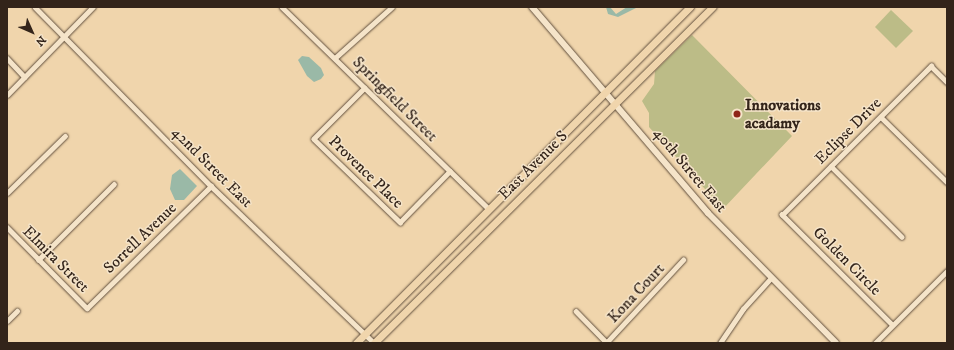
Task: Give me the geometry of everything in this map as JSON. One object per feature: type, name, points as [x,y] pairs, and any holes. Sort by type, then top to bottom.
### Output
[{"type":"main road","name":"40th Street East","points":[[532,7],[615,102],[708,213],[836,343]]},
{"type":"main road","name":"East Avenue S","points":[[356,343],[690,7]]},
{"type":"main road","name":"East Avenue S","points":[[374,343],[712,7]]},
{"type":"street","name":"42nd Street East","points":[[35,7],[211,186],[374,343]]},
{"type":"street","points":[[7,95],[93,7]]},
{"type":"street","points":[[336,58],[392,7]]},
{"type":"street","name":"Springfield Street","points":[[285,8],[489,209]]},
{"type":"street","points":[[7,58],[25,77]]},
{"type":"street","name":"Eclipse Drive","points":[[782,215],[931,66],[947,82]]},
{"type":"street","name":"Provence Place","points":[[365,88],[314,139],[400,222],[450,171]]},
{"type":"street","points":[[880,117],[947,182]]},
{"type":"street","points":[[7,193],[65,136]]},
{"type":"street","points":[[831,166],[902,237]]},
{"type":"street","points":[[38,260],[114,184]]},
{"type":"street","name":"Sorrell Avenue","points":[[87,308],[211,186]]},
{"type":"street","name":"Golden Circle","points":[[782,215],[892,325]]},
{"type":"street","name":"Elmira Street","points":[[7,228],[87,308]]},
{"type":"street","name":"Kona Court","points":[[607,343],[683,260]]},
{"type":"street","points":[[875,343],[946,274]]},
{"type":"street","points":[[720,343],[743,309],[771,278]]},
{"type":"street","points":[[7,322],[17,311]]},
{"type":"street","points":[[576,311],[607,343]]},
{"type":"green space","points":[[891,10],[913,31],[896,48],[875,27]]},
{"type":"green space","points":[[692,35],[792,136],[723,209],[649,127],[649,113],[642,101],[654,84],[655,71]]},
{"type":"shaded area","points":[[606,7],[610,7],[616,14],[627,7],[638,7],[618,17],[608,14]]},
{"type":"shaded area","points":[[302,56],[309,57],[321,68],[324,75],[321,79],[314,82],[307,76],[298,60]]},
{"type":"shaded area","points":[[180,169],[197,186],[184,200],[175,200],[170,189],[172,175]]},
{"type":"place","name":"Innovations acadamy","points":[[737,114]]}]
